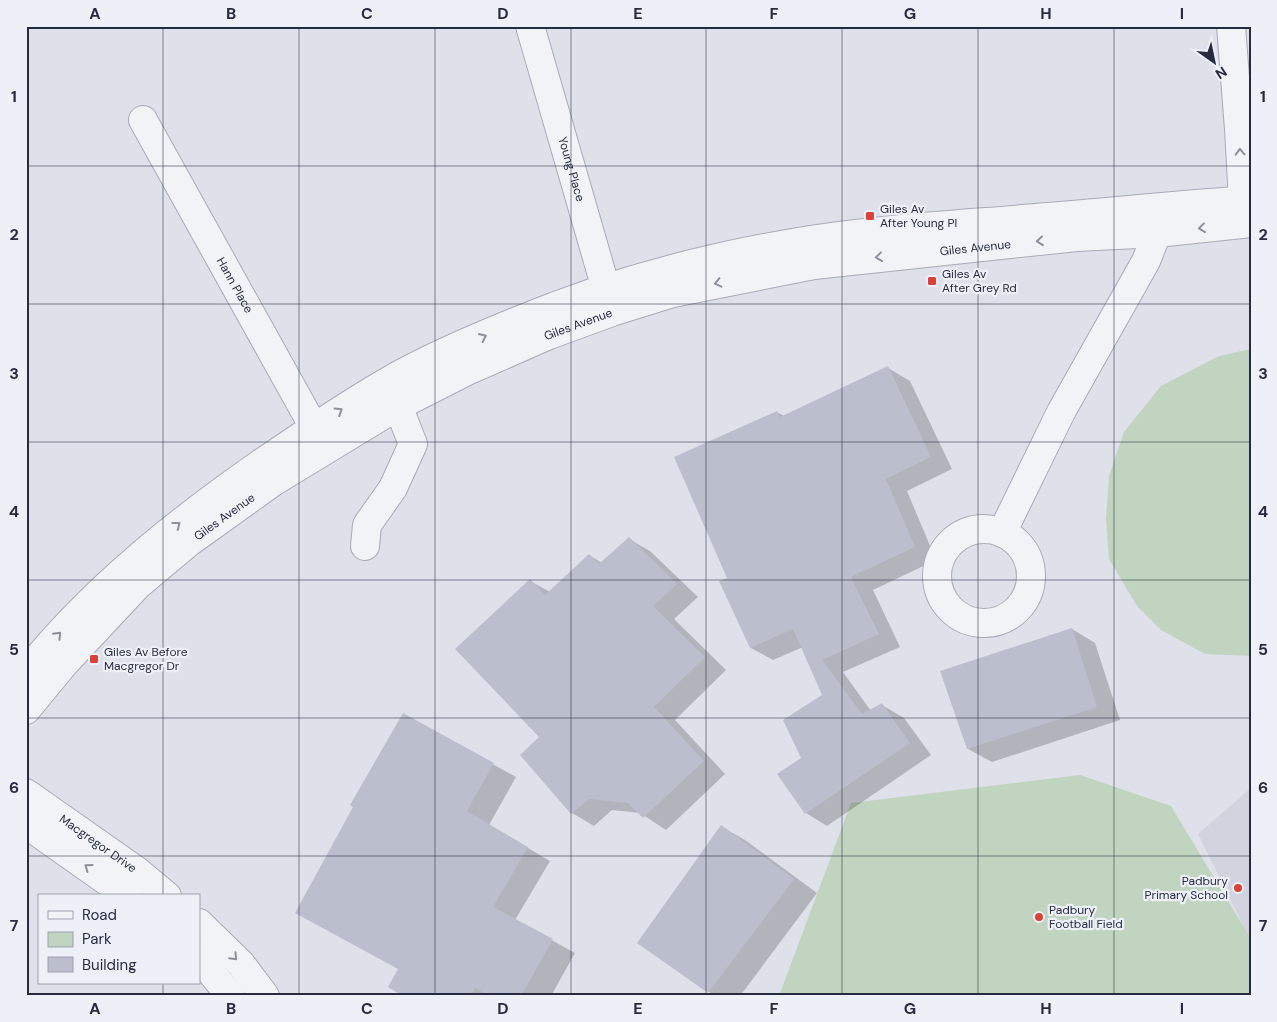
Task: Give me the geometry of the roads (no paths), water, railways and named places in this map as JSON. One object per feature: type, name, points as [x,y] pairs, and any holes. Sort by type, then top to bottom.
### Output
[{"type":"street","name":"Young Place","points":[[530,26],[609,300]]},
{"type":"street","points":[[1231,26],[1247,212]]},
{"type":"street","name":"Hann Place","points":[[143,120],[319,438]]},
{"type":"street","name":"Giles Avenue","points":[[26,710],[76,651],[138,585],[188,543],[273,482],[319,438],[389,381],[515,322],[609,300],[734,255],[809,240],[897,229],[1247,212]]},
{"type":"street","name":"Giles Avenue","points":[[26,672],[50,642],[96,595],[161,538],[221,491],[319,438],[398,406],[485,363],[549,335],[609,300],[673,293],[814,265],[1068,238],[1157,233],[1247,212]]},
{"type":"street","points":[[1002,532],[1049,411],[1146,261],[1157,233]]},
{"type":"street","points":[[365,546],[366,525],[392,488],[413,444],[398,406]]},
{"type":"street","name":"Macgregor Drive","points":[[26,793],[137,871],[165,894]]},
{"type":"street","name":"Macgregor Drive","points":[[26,824],[125,894]]},
{"type":"street","points":[[200,924],[241,964],[265,996]]},
{"type":"street","points":[[200,959],[231,996]]},
{"type":"place","name":"Giles Av After Young Pl","points":[[870,216]]},
{"type":"place","name":"Giles Av After Grey Rd","points":[[932,281]]},
{"type":"place","name":"Giles Av Before Macgregor Dr","points":[[94,659]]},
{"type":"place","name":"Padbury Primary School","points":[[1238,888]]},
{"type":"place","name":"Padbury Football Field","points":[[1039,917]]}]
